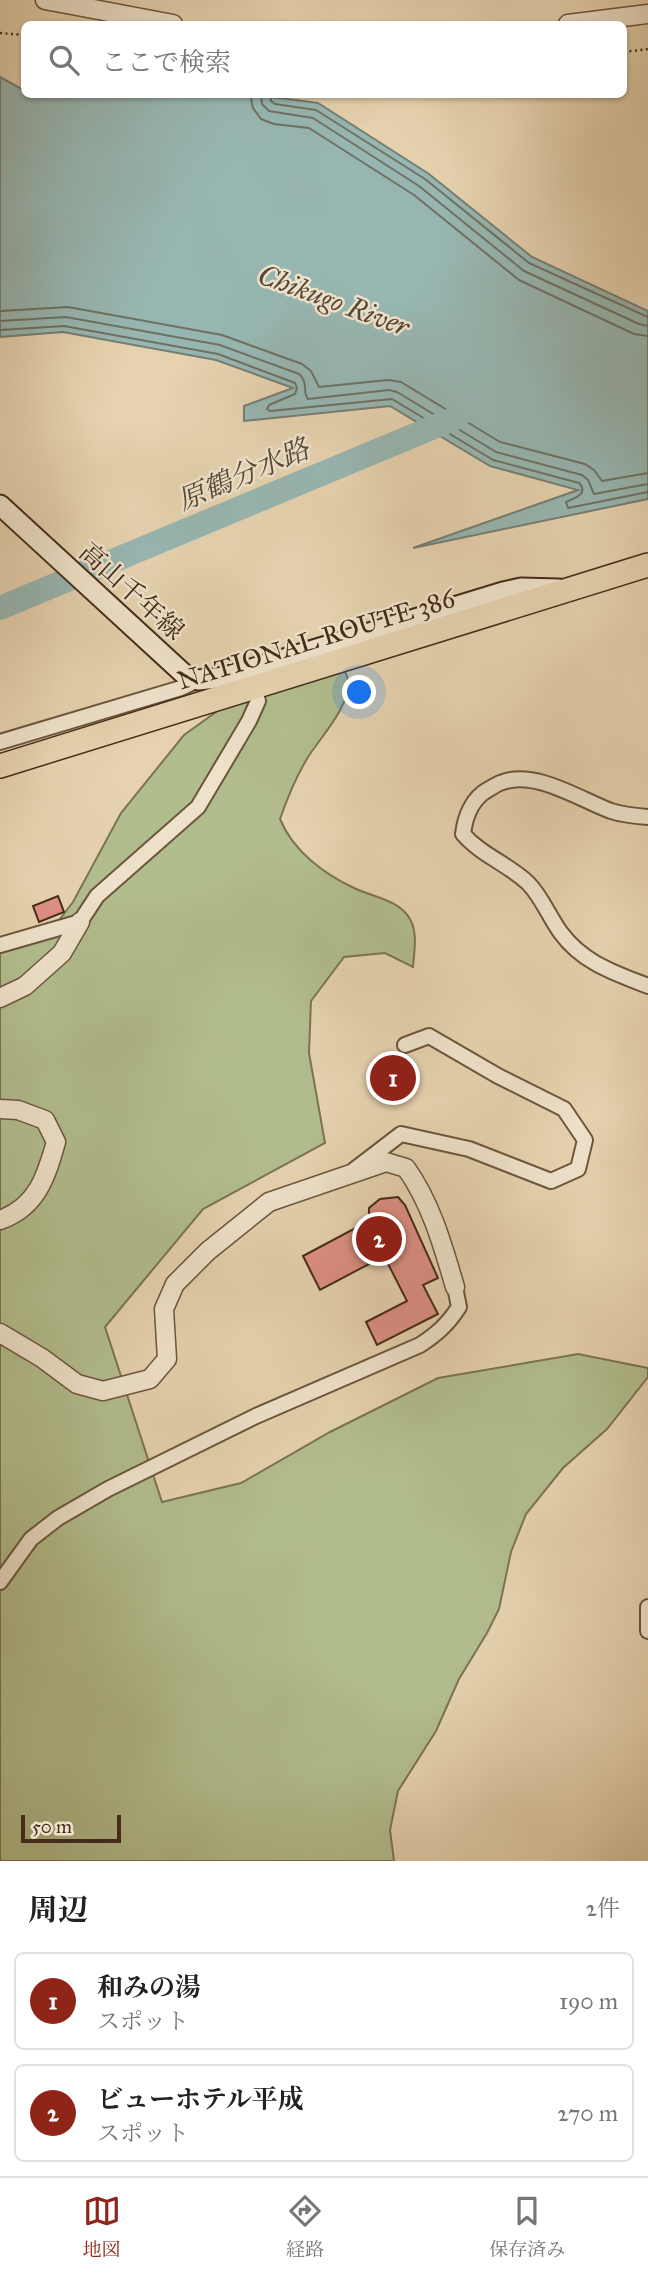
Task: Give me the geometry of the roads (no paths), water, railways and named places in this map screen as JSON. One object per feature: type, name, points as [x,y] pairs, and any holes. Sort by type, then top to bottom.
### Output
[{"type":"highway","name":"NATIONAL ROUTE 386","points":[[0,766],[648,565]]},
{"type":"main road","name":"高山千年線","points":[[0,505],[192,677]]},
{"type":"main road","points":[[192,677],[225,677],[503,592],[522,588],[566,589]]},
{"type":"street","points":[[45,0],[157,21]]},
{"type":"street","points":[[592,21],[648,14]]},
{"type":"street","points":[[0,742],[181,688],[192,677]]},
{"type":"street","points":[[0,998],[25,986],[62,953],[97,896],[198,807],[249,721],[258,701],[254,686]]},
{"type":"street","points":[[648,817],[611,811],[548,784],[523,780],[504,781],[484,792],[474,803],[464,820],[463,834],[471,844],[502,862],[529,884],[561,933],[579,953],[600,968],[648,986]]},
{"type":"street","points":[[0,945],[80,922]]},
{"type":"street","points":[[347,1175],[401,1134],[469,1149],[551,1181],[578,1169],[585,1140],[564,1109],[498,1076],[429,1036],[405,1045]]},
{"type":"street","points":[[0,1109],[18,1110],[45,1120],[55,1142],[48,1171],[30,1203],[0,1220]]},
{"type":"street","points":[[0,1333],[76,1384],[103,1391],[150,1379],[167,1359],[164,1309],[175,1284],[208,1251],[269,1202],[386,1162],[406,1168],[422,1189],[444,1249],[459,1307],[447,1326],[420,1345],[256,1416],[108,1489],[58,1518],[31,1539],[0,1582]]},
{"type":"street","points":[[648,1607],[648,1631]]},
{"type":"water","name":"Chikugo River","points":[[0,77],[21,88],[21,98],[279,98],[318,103],[429,174],[532,257],[648,311],[648,499],[413,548],[578,490],[490,466],[390,406],[244,421],[244,406],[293,388],[216,360],[63,332],[0,337]]},
{"type":"waterway","name":"原鶴分水路","points":[[0,608],[458,417]]},
{"type":"place","name":"和みの湯","points":[[393,1078]]},
{"type":"place","name":"ビューホテル平成","points":[[379,1239]]}]
